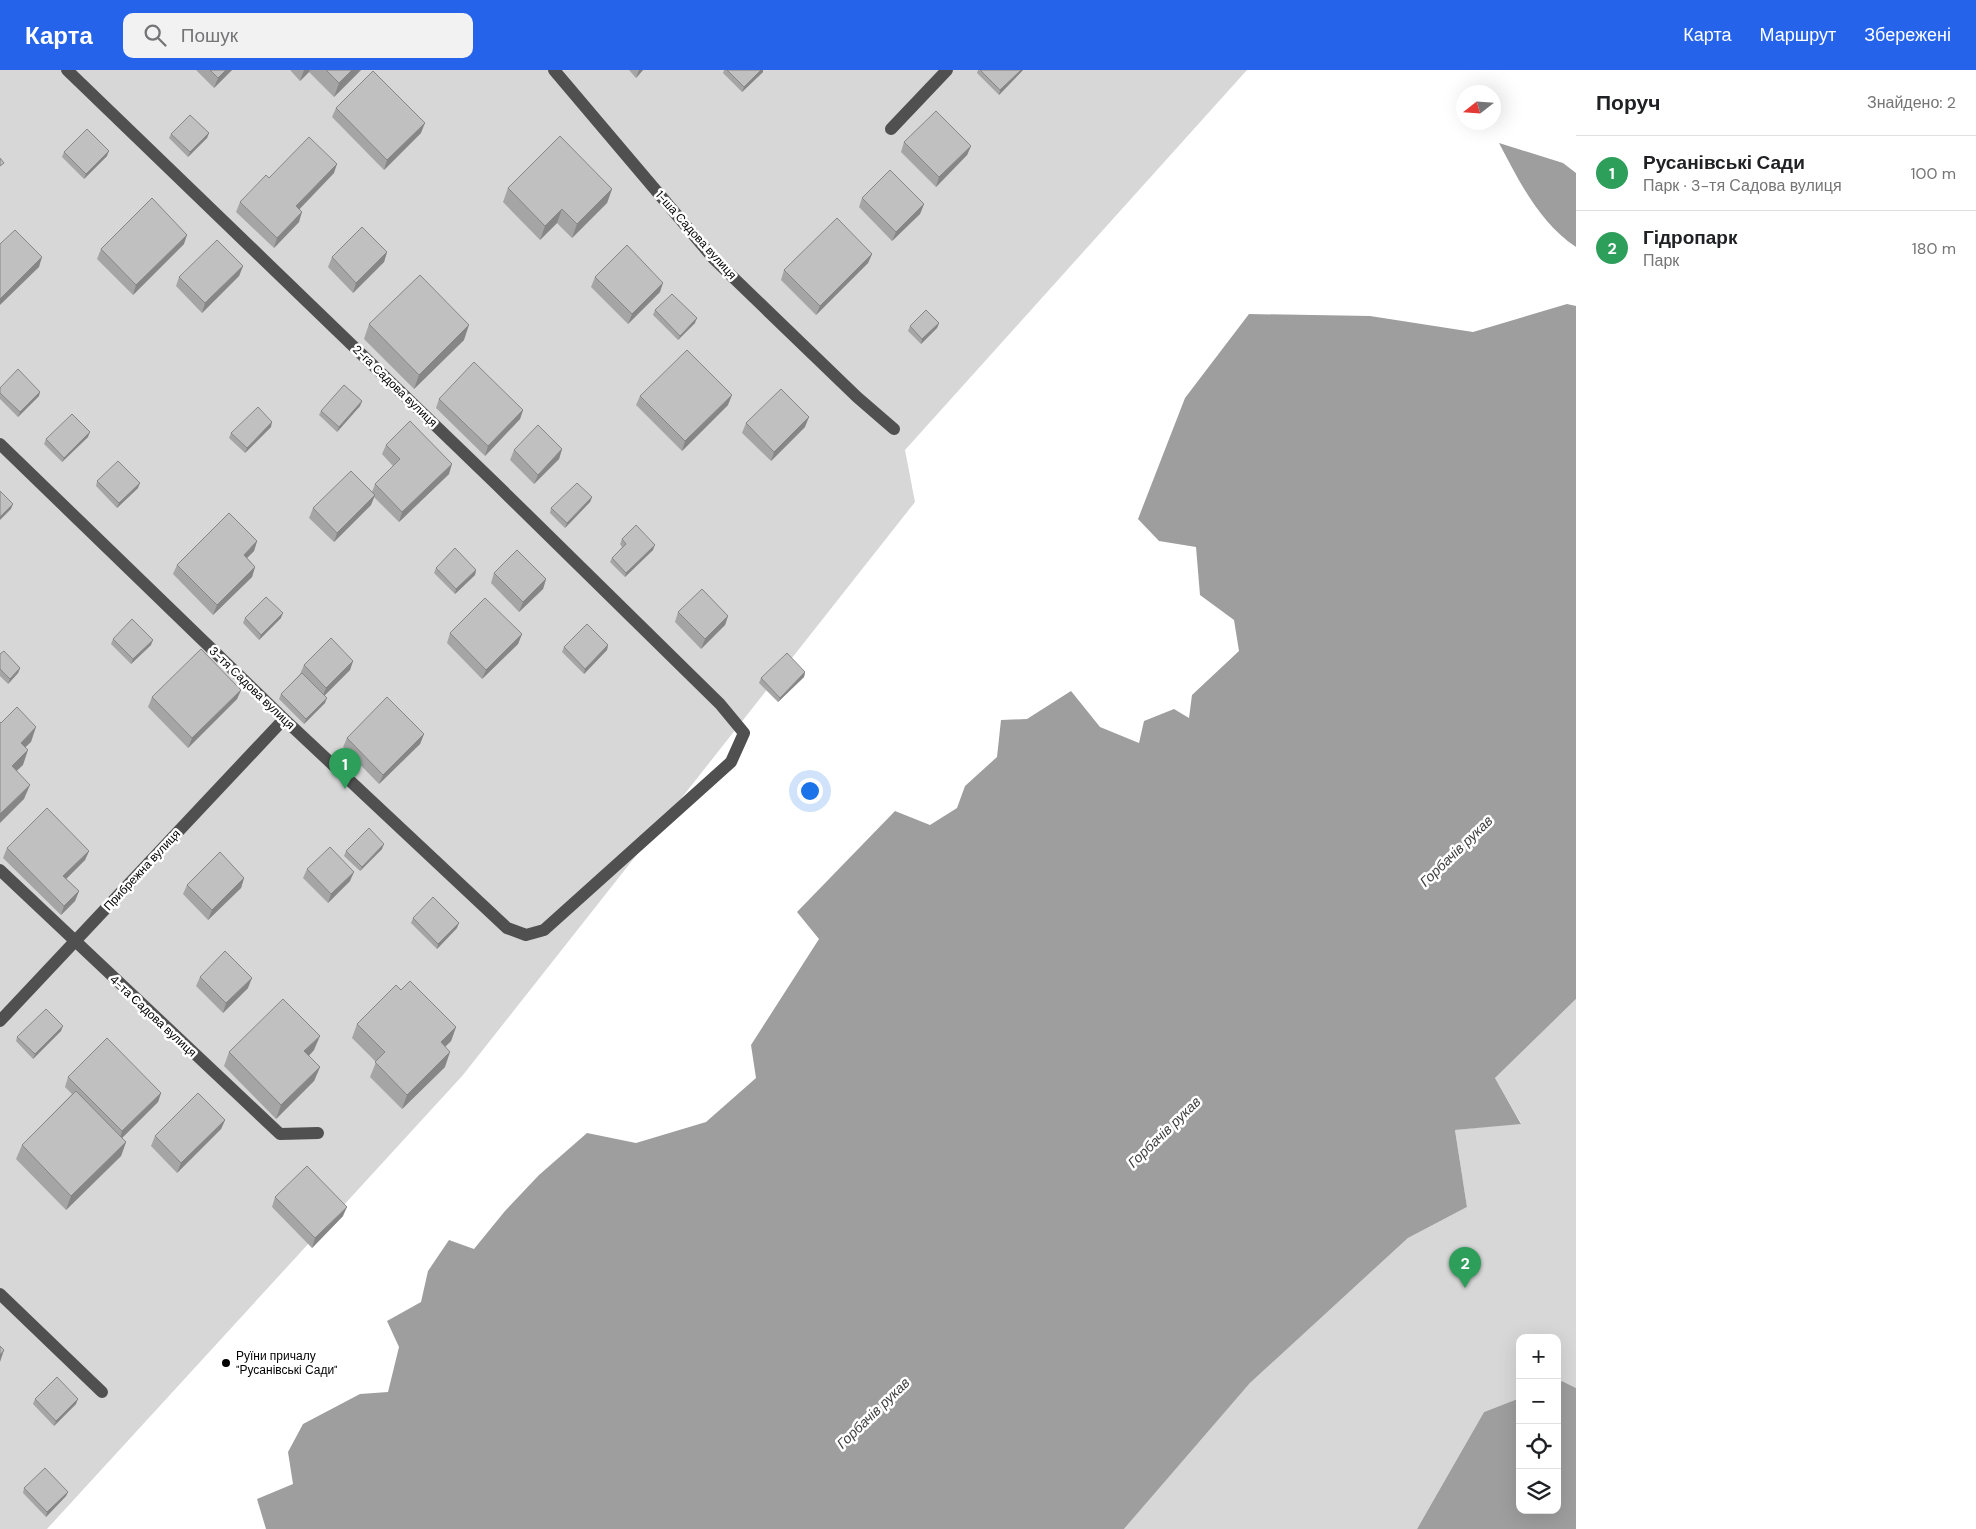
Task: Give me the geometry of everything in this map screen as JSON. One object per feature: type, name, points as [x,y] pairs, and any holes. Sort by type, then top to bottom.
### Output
[{"type":"street","name":"2-га Садова вулиця","points":[[67,70],[496,484],[720,704],[744,733],[731,762],[544,930],[526,935],[507,928]]},
{"type":"street","name":"1-ша Садова вулиця","points":[[554,70],[714,259],[857,397],[894,429]]},
{"type":"street","points":[[891,129],[948,70]]},
{"type":"street","name":"3-тя Садова вулиця","points":[[0,444],[284,719],[507,928]]},
{"type":"street","name":"Прибрежна вулиця","points":[[0,1021],[284,719]]},
{"type":"street","name":"4-та Садова вулиця","points":[[0,870],[75,943],[280,1134],[318,1133]]},
{"type":"street","points":[[0,1294],[102,1392]]},
{"type":"shaded area","points":[[0,70],[1247,70],[905,450],[915,502],[463,1075],[47,1529],[0,1529]]},
{"type":"shaded area","points":[[1576,999],[1576,1388],[1561,1381],[1561,1334],[1516,1334],[1516,1400],[1484,1412],[1417,1529],[1124,1529],[1250,1383],[1408,1238],[1467,1207],[1455,1130],[1521,1123],[1495,1078]]},
{"type":"water","points":[[1499,143],[1563,163],[1576,173],[1576,247],[1551,226],[1531,200]]},
{"type":"water","name":"Горбачів рукав","points":[[1567,304],[1576,306],[1576,999],[1495,1078],[1521,1124],[1455,1130],[1467,1207],[1408,1238],[1250,1383],[1124,1529],[266,1529],[257,1499],[293,1484],[288,1452],[303,1424],[360,1394],[388,1392],[399,1347],[387,1321],[421,1302],[428,1271],[449,1240],[474,1249],[505,1211],[539,1175],[587,1133],[636,1143],[706,1122],[756,1078],[751,1045],[819,939],[797,912],[895,811],[930,825],[957,808],[965,786],[997,757],[1001,720],[1027,719],[1071,691],[1100,727],[1139,743],[1144,721],[1174,709],[1189,718],[1192,695],[1239,651],[1234,620],[1200,595],[1196,547],[1159,541],[1138,519],[1185,398],[1249,314],[1370,316],[1473,332]]},
{"type":"water","points":[[1561,1381],[1576,1388],[1576,1529],[1417,1529],[1484,1412],[1516,1400],[1516,1514],[1561,1514]]},
{"type":"building","points":[[210,70],[226,70],[218,78]]},
{"type":"building","points":[[326,70],[352,70],[339,83]]},
{"type":"building","points":[[727,70],[761,70],[744,87]]},
{"type":"building","points":[[980,70],[1021,70],[1000,90]]},
{"type":"building","points":[[373,71],[425,123],[387,160],[336,108]]},
{"type":"building","points":[[936,111],[971,146],[939,177],[904,142]]},
{"type":"building","points":[[190,115],[209,133],[190,152],[171,134]]},
{"type":"building","points":[[87,129],[109,151],[86,174],[64,152]]},
{"type":"building","points":[[560,136],[612,189],[577,224],[562,209],[545,226],[508,188]]},
{"type":"building","points":[[309,137],[337,164],[296,206],[302,212],[277,238],[240,202],[266,175],[269,178]]},
{"type":"building","points":[[0,158],[4,163],[0,166]]},
{"type":"building","points":[[890,170],[924,204],[896,232],[862,198]]},
{"type":"building","points":[[152,198],[187,235],[136,285],[101,249]]},
{"type":"building","points":[[837,218],[872,254],[820,306],[784,270]]},
{"type":"building","points":[[362,227],[387,252],[356,283],[332,257]]},
{"type":"building","points":[[15,230],[42,257],[0,299],[0,244]]},
{"type":"building","points":[[217,240],[243,266],[205,303],[179,277]]},
{"type":"building","points":[[627,245],[663,283],[632,314],[595,277]]},
{"type":"building","points":[[420,275],[469,325],[419,375],[369,324]]},
{"type":"building","points":[[672,294],[697,318],[680,336],[655,310]]},
{"type":"building","points":[[926,310],[939,323],[922,339],[910,326]]},
{"type":"building","points":[[687,350],[732,395],[685,441],[640,396]]},
{"type":"building","points":[[474,362],[523,410],[488,446],[439,399]]},
{"type":"building","points":[[18,369],[40,392],[20,412],[0,393],[0,388]]},
{"type":"building","points":[[344,385],[362,401],[339,427],[321,411]]},
{"type":"building","points":[[781,389],[809,417],[774,452],[746,423]]},
{"type":"building","points":[[258,407],[272,422],[247,448],[231,433]]},
{"type":"building","points":[[72,414],[90,432],[64,458],[46,439]]},
{"type":"building","points":[[410,421],[452,464],[402,512],[375,484],[400,459],[386,445]]},
{"type":"building","points":[[538,425],[562,449],[538,475],[514,450]]},
{"type":"building","points":[[118,461],[140,483],[119,503],[97,481]]},
{"type":"building","points":[[351,471],[375,495],[337,533],[313,508]]},
{"type":"building","points":[[577,483],[592,497],[567,523],[551,508]]},
{"type":"building","points":[[0,491],[13,504],[0,517]]},
{"type":"building","points":[[229,513],[257,541],[244,555],[255,567],[217,605],[177,565]]},
{"type":"building","points":[[636,525],[655,545],[626,573],[612,558],[626,544],[622,539]]},
{"type":"building","points":[[455,548],[476,570],[456,589],[436,568]]},
{"type":"building","points":[[517,550],[546,579],[523,602],[494,573]]},
{"type":"building","points":[[702,589],[728,616],[705,639],[678,612]]},
{"type":"building","points":[[266,597],[283,613],[261,635],[245,618]]},
{"type":"building","points":[[485,598],[522,634],[486,670],[450,633]]},
{"type":"building","points":[[132,619],[153,640],[133,659],[113,639]]},
{"type":"building","points":[[587,624],[608,645],[585,669],[564,647]]},
{"type":"building","points":[[331,638],[353,661],[326,688],[304,665]]},
{"type":"building","points":[[201,649],[241,690],[192,738],[152,697]]},
{"type":"building","points":[[4,651],[20,668],[10,679],[0,669],[0,654]]},
{"type":"building","points":[[787,653],[805,672],[780,698],[761,678]]},
{"type":"building","points":[[302,673],[327,698],[306,719],[281,694]]},
{"type":"building","points":[[387,697],[424,734],[383,775],[347,738]]},
{"type":"building","points":[[17,707],[36,727],[21,743],[28,750],[12,766],[30,785],[0,814],[0,722]]},
{"type":"building","points":[[47,808],[89,851],[63,876],[79,891],[64,906],[7,848]]},
{"type":"building","points":[[369,828],[384,844],[362,867],[346,851]]},
{"type":"building","points":[[330,847],[354,872],[331,894],[307,869]]},
{"type":"building","points":[[220,852],[244,878],[212,910],[187,885]]},
{"type":"building","points":[[433,897],[459,923],[438,944],[413,918]]},
{"type":"building","points":[[225,951],[252,978],[226,1003],[200,977]]},
{"type":"building","points":[[410,981],[456,1027],[441,1042],[450,1052],[407,1095],[375,1062],[385,1052],[357,1024],[396,985],[401,990]]},
{"type":"building","points":[[283,999],[320,1036],[304,1051],[320,1067],[281,1105],[229,1052]]},
{"type":"building","points":[[46,1009],[63,1026],[35,1054],[17,1037]]},
{"type":"building","points":[[107,1038],[161,1093],[122,1131],[68,1077]]},
{"type":"building","points":[[76,1091],[126,1142],[71,1196],[22,1145]]},
{"type":"building","points":[[198,1093],[225,1120],[181,1163],[155,1136]]},
{"type":"building","points":[[307,1166],[347,1207],[315,1238],[275,1197]]},
{"type":"building","points":[[0,1346],[4,1350],[0,1355]]},
{"type":"building","points":[[57,1377],[78,1399],[56,1421],[35,1399]]},
{"type":"building","points":[[45,1468],[68,1492],[47,1512],[24,1488]]},
{"type":"place","name":"Русанівські Сади","points":[[345,789]]},
{"type":"place","name":"Гідропарк","points":[[1465,1288]]},
{"type":"place","name":"Руїни причалу \"Русанівські Сади\"","points":[[226,1363]]}]
